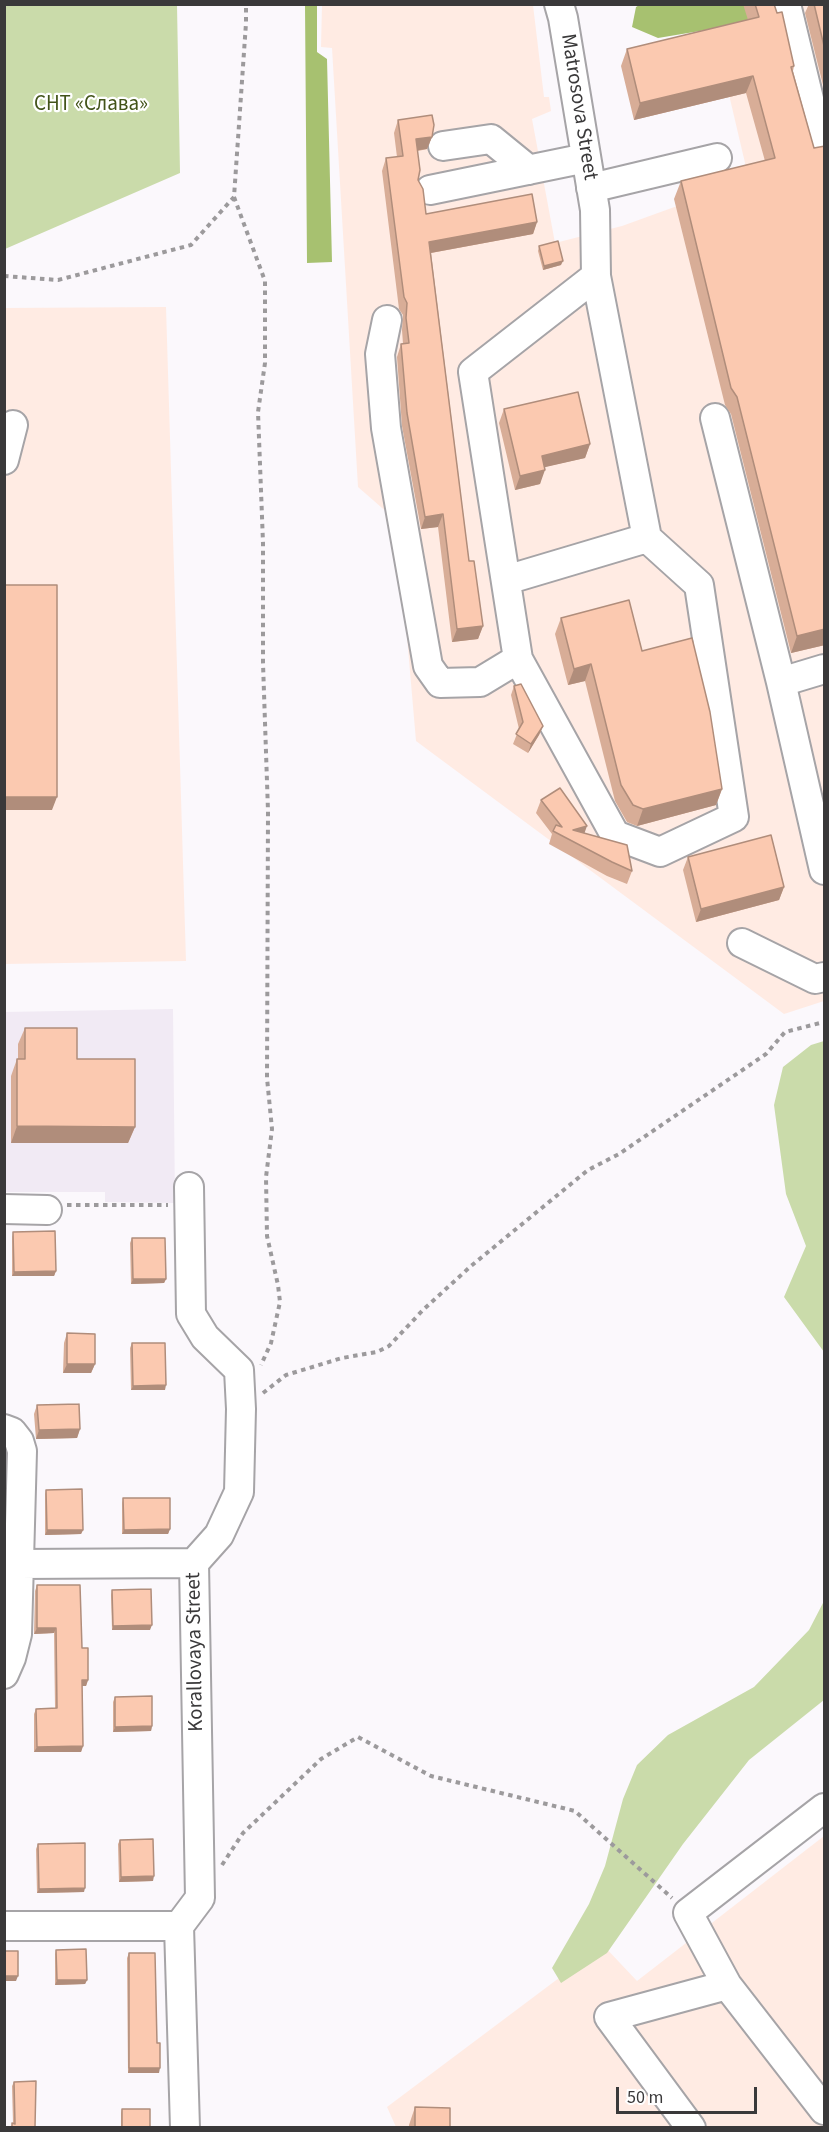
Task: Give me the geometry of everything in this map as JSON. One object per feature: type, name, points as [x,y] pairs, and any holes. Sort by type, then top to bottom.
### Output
[{"type":"street","name":"Matrosova Street","points":[[558,4],[563,18],[593,199],[596,276],[647,538]]},
{"type":"street","points":[[786,4],[818,136]]},
{"type":"street","points":[[443,146],[491,139],[529,170]]},
{"type":"street","points":[[430,190],[586,158]]},
{"type":"street","points":[[593,199],[717,158]]},
{"type":"street","points":[[506,580],[647,538],[699,585],[734,818],[660,852],[615,835],[518,659],[473,372],[596,276]]},
{"type":"street","points":[[387,320],[380,354],[386,428],[428,666],[440,683],[480,682],[518,659]]},
{"type":"street","points":[[715,418],[825,870]]},
{"type":"street","points":[[4,460],[13,424]]},
{"type":"street","points":[[781,682],[825,669]]},
{"type":"street","points":[[742,943],[815,979],[825,976]]},
{"type":"street","name":"Korallovaya Street","points":[[189,1196],[192,1314],[205,1337],[239,1370],[241,1409],[239,1492],[219,1535],[194,1563],[200,1898]]},
{"type":"street","points":[[4,1209],[47,1210]]},
{"type":"street","points":[[4,1429],[12,1432],[19,1441],[22,1451],[16,1634],[12,1658],[4,1674]]},
{"type":"street","points":[[19,1564],[194,1563]]},
{"type":"street","points":[[825,1808],[688,1913],[727,1985],[825,2110]]},
{"type":"street","points":[[185,2127],[179,1926],[200,1898]]},
{"type":"street","points":[[4,1926],[179,1926]]},
{"type":"street","points":[[691,2127],[609,2017],[727,1985]]},
{"type":"path","points":[[246,4],[234,197],[265,281],[265,363],[258,412],[268,811],[267,1078],[272,1129],[266,1177],[267,1236],[279,1285],[280,1302],[271,1343],[259,1369]]},
{"type":"path","points":[[4,276],[58,280],[191,245],[234,197]]},
{"type":"path","points":[[241,1409],[286,1375],[342,1358],[377,1352],[389,1346],[423,1310],[471,1266],[588,1170],[619,1154],[766,1054],[785,1032],[825,1022]]},
{"type":"path","points":[[47,1210],[65,1205],[189,1196]]},
{"type":"path","points":[[200,1898],[243,1833],[321,1759],[358,1737],[431,1776],[575,1811],[688,1913]]},
{"type":"shaded area","points":[[322,5],[533,5],[544,97],[549,97],[551,111],[532,119],[555,243],[622,226],[749,180],[708,5],[824,5],[824,1001],[784,1014],[416,741],[397,521],[358,487],[332,48],[321,47]]},
{"type":"shaded area","points":[[166,307],[186,961],[5,964],[4,308]]},
{"type":"shaded area","points":[[173,1009],[175,1203],[105,1202],[105,1192],[5,1192],[4,1012]]},
{"type":"shaded area","points":[[824,1836],[824,2127],[396,2127],[387,2107],[603,1945],[637,1981]]},
{"type":"green space","name":"СНТ «Слава»","points":[[5,4],[177,5],[180,173],[5,249]]},
{"type":"green space","points":[[641,4],[750,5],[754,22],[658,38],[632,27],[636,7]]},
{"type":"green space","points":[[305,5],[317,5],[317,52],[327,59],[332,262],[307,263]]},
{"type":"green space","points":[[824,1041],[824,1352],[784,1297],[806,1246],[786,1194],[774,1105],[783,1067],[811,1045]]},
{"type":"green space","points":[[824,1601],[824,1700],[749,1760],[683,1844],[607,1953],[561,1983],[552,1968],[589,1904],[605,1866],[623,1799],[637,1765],[668,1735],[754,1687],[809,1630]]},
{"type":"building","points":[[755,4],[774,4],[777,13],[782,12],[794,66],[791,67],[814,148],[825,146],[825,629],[797,636],[737,397],[731,388],[681,181],[775,158],[753,76],[640,103],[627,49],[759,17]]},
{"type":"building","points":[[814,4],[825,4],[825,50]]},
{"type":"building","points":[[432,115],[434,125],[432,137],[416,139],[420,170],[418,180],[423,189],[426,214],[532,194],[537,222],[429,242],[469,561],[474,561],[483,626],[457,629],[443,514],[425,517],[407,413],[401,344],[409,343],[407,303],[404,297],[386,158],[403,156],[398,120]]},
{"type":"building","points":[[558,241],[563,261],[544,266],[539,246]]},
{"type":"building","points":[[578,392],[590,444],[542,456],[545,470],[520,476],[504,409]]},
{"type":"building","points":[[4,585],[57,585],[57,797],[4,797]]},
{"type":"building","points":[[629,600],[642,651],[692,638],[710,712],[722,789],[643,809],[633,805],[621,785],[591,664],[574,669],[561,618]]},
{"type":"building","points":[[521,684],[543,726],[531,744],[516,734],[523,722],[514,686]]},
{"type":"building","points":[[560,788],[587,826],[573,830],[627,845],[632,871],[553,831],[556,825],[562,827],[541,800]]},
{"type":"building","points":[[771,835],[784,887],[701,909],[688,857]]},
{"type":"building","points":[[25,1028],[77,1028],[77,1059],[135,1059],[135,1127],[17,1126],[17,1059],[25,1059]]},
{"type":"building","points":[[55,1231],[56,1271],[14,1272],[13,1232]]},
{"type":"building","points":[[132,1238],[165,1238],[166,1279],[133,1279]]},
{"type":"building","points":[[67,1333],[95,1334],[95,1364],[67,1364]]},
{"type":"building","points":[[132,1343],[165,1343],[166,1385],[133,1386]]},
{"type":"building","points":[[79,1404],[80,1429],[39,1430],[37,1405]]},
{"type":"building","points":[[82,1489],[83,1530],[47,1530],[46,1490]]},
{"type":"building","points":[[123,1498],[170,1498],[170,1529],[124,1530]]},
{"type":"building","points":[[37,1585],[80,1585],[82,1648],[88,1648],[88,1680],[82,1680],[83,1746],[37,1747],[36,1709],[57,1708],[56,1628],[37,1628]]},
{"type":"building","points":[[151,1589],[152,1625],[113,1626],[112,1590]]},
{"type":"building","points":[[152,1696],[152,1726],[115,1727],[115,1697]]},
{"type":"building","points":[[153,1839],[154,1876],[121,1877],[120,1840]]},
{"type":"building","points":[[85,1843],[85,1888],[39,1889],[38,1844]]},
{"type":"building","points":[[86,1949],[87,1980],[57,1980],[56,1950]]},
{"type":"building","points":[[4,1951],[18,1951],[18,1976],[4,1976]]},
{"type":"building","points":[[129,1953],[155,1953],[157,2043],[160,2043],[160,2068],[129,2068]]},
{"type":"building","points":[[36,2081],[35,2127],[12,2127],[12,2123],[15,2124],[14,2082]]},
{"type":"building","points":[[415,2107],[450,2108],[450,2127],[415,2127]]},
{"type":"building","points":[[122,2109],[150,2109],[150,2127],[122,2127]]}]
